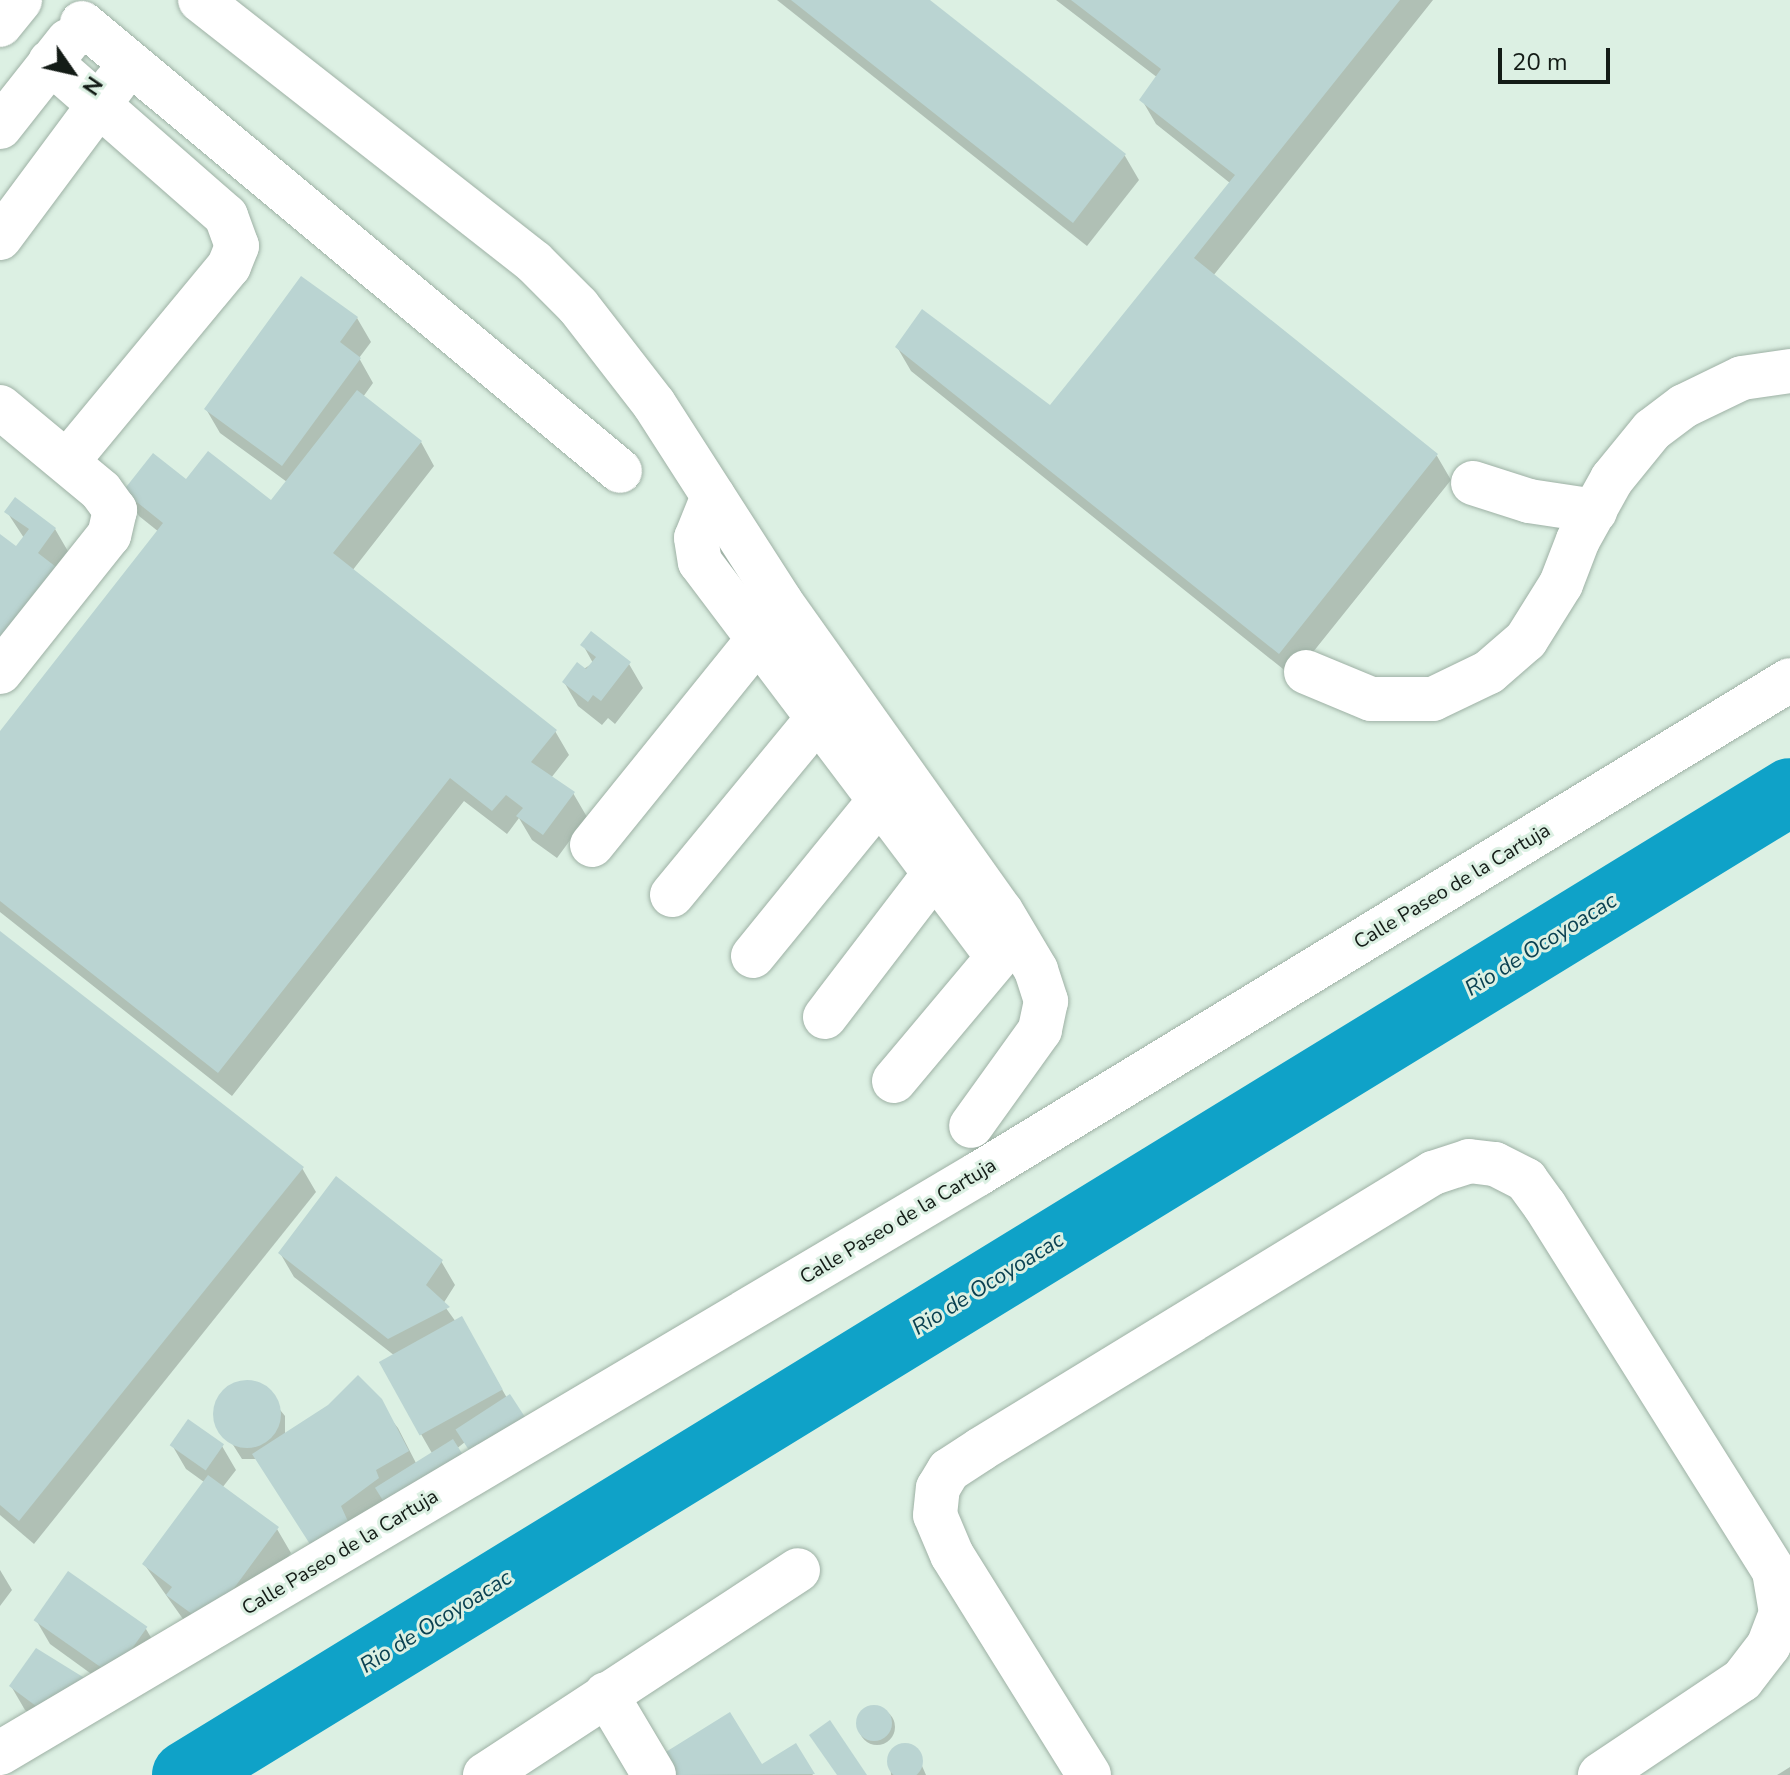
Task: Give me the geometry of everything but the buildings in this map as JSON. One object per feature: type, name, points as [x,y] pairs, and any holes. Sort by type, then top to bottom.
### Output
[{"type":"street","points":[[0,25],[20,0]]},
{"type":"street","points":[[200,0],[534,262],[578,306],[616,355],[713,496],[781,602],[1001,911],[1036,970],[1046,1001],[1043,1016],[1006,1083],[971,1126]]},
{"type":"street","points":[[0,127],[90,11],[130,64],[620,471]]},
{"type":"street","points":[[50,62],[96,106],[226,216],[237,246],[229,266],[67,462]]},
{"type":"street","points":[[0,238],[130,64]]},
{"type":"street","points":[[1306,672],[1371,699],[1433,699],[1489,672],[1526,640],[1561,584],[1612,479],[1652,430],[1684,406],[1742,378],[1790,371]]},
{"type":"street","points":[[0,407],[110,500],[114,521],[109,535],[0,672]]},
{"type":"street","points":[[1473,483],[1529,501],[1595,511]]},
{"type":"street","points":[[713,496],[696,538],[700,562],[1043,1016]]},
{"type":"street","points":[[592,845],[758,639]]},
{"type":"street","name":"Calle Paseo de la Cartuja","points":[[0,1753],[978,1174],[1790,680]]},
{"type":"street","points":[[672,895],[818,718]]},
{"type":"street","points":[[753,956],[880,800]]},
{"type":"street","points":[[825,1017],[935,873]]},
{"type":"street","points":[[894,1081],[998,957]]},
{"type":"street","points":[[1089,1775],[952,1555],[935,1515],[938,1488],[949,1470],[1433,1173],[1469,1161],[1495,1164],[1526,1180],[1774,1571],[1781,1613],[1769,1645],[1742,1680],[1600,1775]]},
{"type":"street","points":[[485,1775],[798,1570]]},
{"type":"street","points":[[606,1694],[654,1775]]},
{"type":"waterway","name":"Rio de Ocoyoacac","points":[[186,1775],[1790,792]]}]
